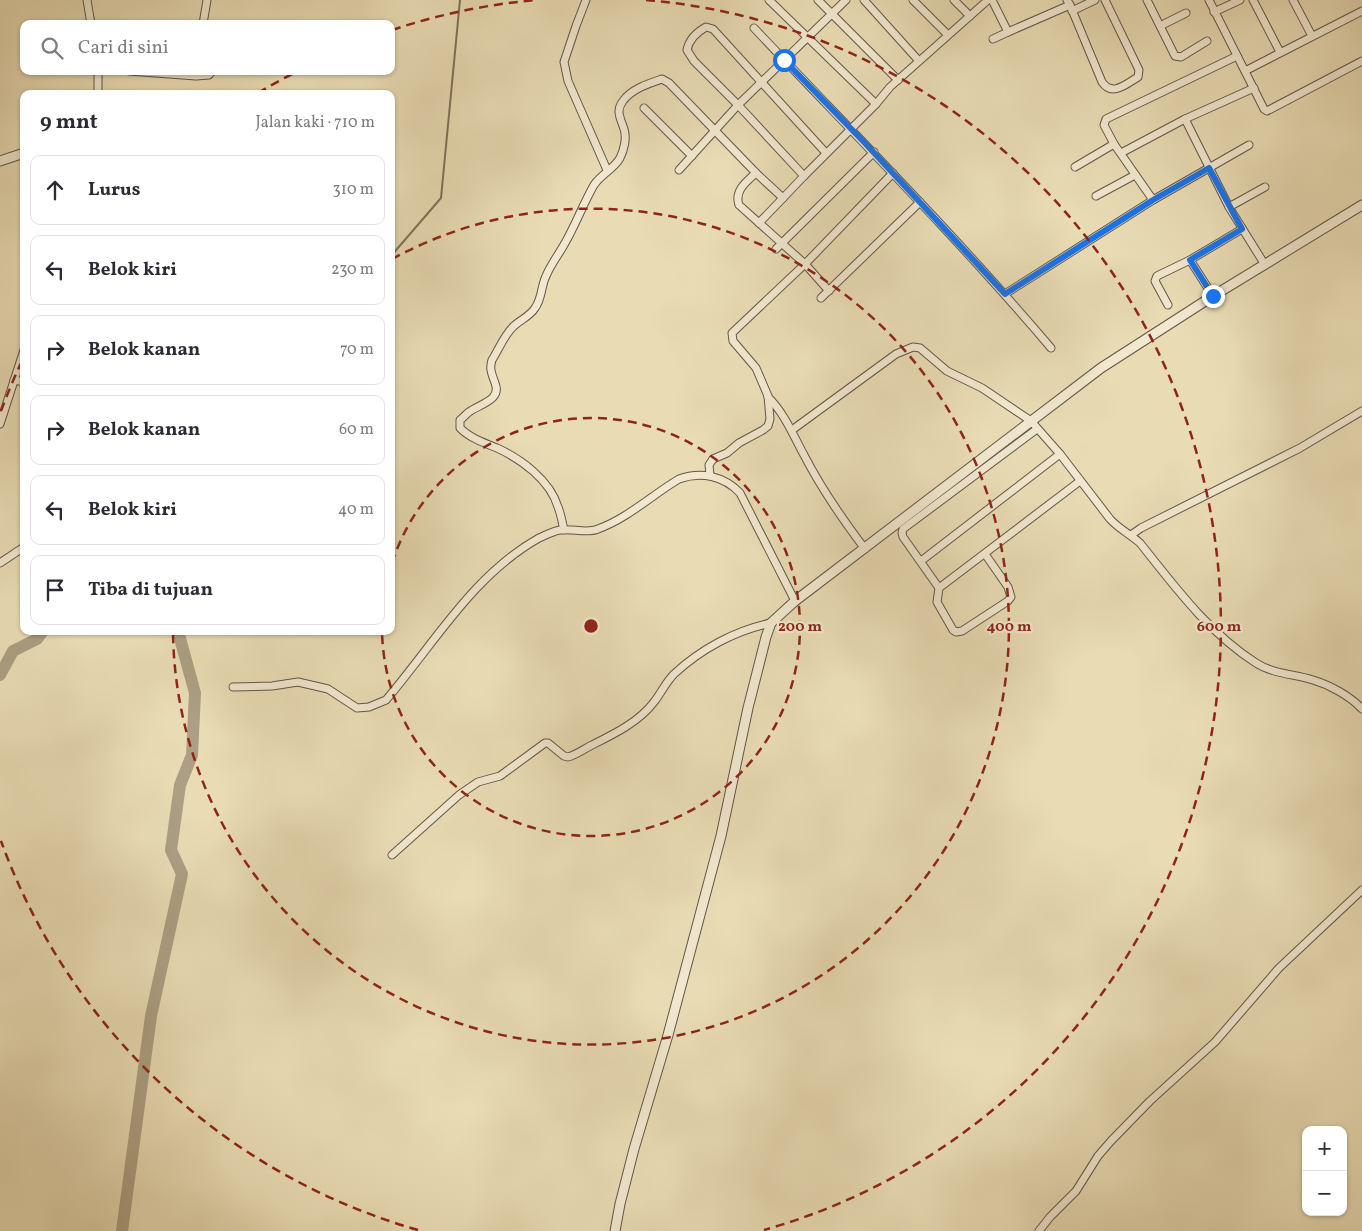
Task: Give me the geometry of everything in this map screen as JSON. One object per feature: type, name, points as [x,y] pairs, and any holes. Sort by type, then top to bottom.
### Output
[{"type":"street","points":[[88,0],[90,20]]},
{"type":"street","points":[[204,20],[207,0]]},
{"type":"street","points":[[586,0],[564,62],[568,81],[607,170]]},
{"type":"street","points":[[769,0],[876,104]]},
{"type":"street","points":[[818,0],[898,80]]},
{"type":"street","points":[[680,170],[738,105],[846,0]]},
{"type":"street","points":[[864,0],[919,61]]},
{"type":"street","points":[[913,0],[948,35]]},
{"type":"street","points":[[954,0],[970,16]]},
{"type":"street","points":[[759,223],[898,80],[988,0]]},
{"type":"street","points":[[992,0],[1008,32]]},
{"type":"street","points":[[993,39],[1070,5],[1095,0]]},
{"type":"street","points":[[1070,5],[1102,82],[1106,88],[1111,90],[1138,77],[1139,70],[1105,0]]},
{"type":"street","points":[[1147,0],[1175,56],[1181,57],[1207,41]]},
{"type":"street","points":[[1209,0],[1236,56],[1264,109],[1267,111],[1362,61]]},
{"type":"street","points":[[1214,12],[1240,0]]},
{"type":"street","points":[[1253,0],[1280,52]]},
{"type":"street","points":[[1293,0],[1312,36]]},
{"type":"street","points":[[1245,71],[1362,12]]},
{"type":"street","points":[[1160,26],[1186,13]]},
{"type":"street","points":[[804,176],[690,56],[686,50],[688,43],[706,27],[713,29],[826,153]]},
{"type":"street","points":[[754,28],[874,152],[1005,294],[1051,348]]},
{"type":"street","points":[[1153,200],[1114,144],[1104,125],[1106,119],[1236,56]]},
{"type":"street","points":[[98,75],[98,90]]},
{"type":"street","points":[[183,75],[209,75]]},
{"type":"street","points":[[564,530],[554,497],[529,467],[510,454],[466,434],[460,428],[460,420],[469,412],[492,399],[497,392],[490,366],[492,360],[514,326],[526,318],[535,308],[546,276],[596,183],[607,170],[615,166],[621,157],[626,141],[619,115],[621,103],[625,98],[643,86],[662,78],[782,198]]},
{"type":"street","points":[[1121,153],[1184,119],[1254,88]]},
{"type":"street","points":[[644,108],[692,156]]},
{"type":"street","points":[[1184,119],[1229,207],[1264,265]]},
{"type":"street","points":[[1075,167],[1114,144]]},
{"type":"street","points":[[1005,294],[1153,200],[1249,145]]},
{"type":"street","points":[[776,249],[874,152]]},
{"type":"street","points":[[0,160],[20,154]]},
{"type":"street","points":[[756,173],[739,191],[736,198],[739,205],[805,264],[829,291]]},
{"type":"street","points":[[710,475],[709,465],[713,459],[727,453],[739,443],[756,435],[768,426],[770,419],[768,396],[756,368],[733,341],[732,333],[805,264],[893,174]]},
{"type":"street","points":[[1096,196],[1135,175]]},
{"type":"street","points":[[1229,207],[1265,188]]},
{"type":"street","points":[[821,298],[920,202]]},
{"type":"street","points":[[615,1231],[632,1158],[668,1035],[721,836],[748,708],[771,623],[795,601],[1101,368],[1213,296],[1362,205]]},
{"type":"street","points":[[1168,305],[1157,286],[1156,278],[1242,229]]},
{"type":"street","points":[[1190,260],[1213,296]]},
{"type":"street","points":[[792,430],[896,354],[913,347],[920,348],[947,371],[982,388],[1031,421],[1060,454],[1116,526],[1140,543],[1187,602],[1213,629],[1255,662],[1268,669],[1322,684],[1345,695],[1362,709]]},
{"type":"street","points":[[0,424],[2,411],[20,362]]},
{"type":"street","points":[[14,380],[20,381]]},
{"type":"street","points":[[768,396],[777,406],[834,505],[864,549]]},
{"type":"street","points":[[1131,535],[1141,528],[1300,448],[1362,411]]},
{"type":"street","points":[[985,554],[1010,590],[1012,597],[962,631],[956,632],[937,602],[939,588],[903,537],[903,528],[1037,429]]},
{"type":"street","points":[[921,561],[1060,454]]},
{"type":"street","points":[[233,687],[272,686],[298,682],[328,689],[357,708],[370,707],[386,700],[460,607],[508,559],[554,531],[588,532],[598,529],[679,479],[689,476],[710,475],[730,484],[740,493],[795,601]]},
{"type":"street","points":[[939,588],[1080,481]]},
{"type":"street","points":[[0,562],[20,550]]},
{"type":"street","points":[[392,855],[459,795],[478,782],[500,776],[545,743],[548,742],[564,756],[568,757],[627,727],[654,703],[667,682],[699,654],[748,628],[771,623]]},
{"type":"street","points":[[1039,1231],[1076,1191],[1098,1156],[1111,1141],[1150,1101],[1215,1042],[1279,968],[1362,890]]},
{"type":"waterway","points":[[395,251],[441,198],[460,0]]},
{"type":"waterway","points":[[0,675],[13,651],[37,639],[40,635]]},
{"type":"waterway","points":[[122,1231],[151,1016],[182,874],[171,850],[180,785],[192,755],[195,693],[179,635]]},
{"type":"route","points":[[784,60],[865,143],[1005,294],[1153,200],[1209,168],[1242,229],[1190,260],[1213,296]]}]
